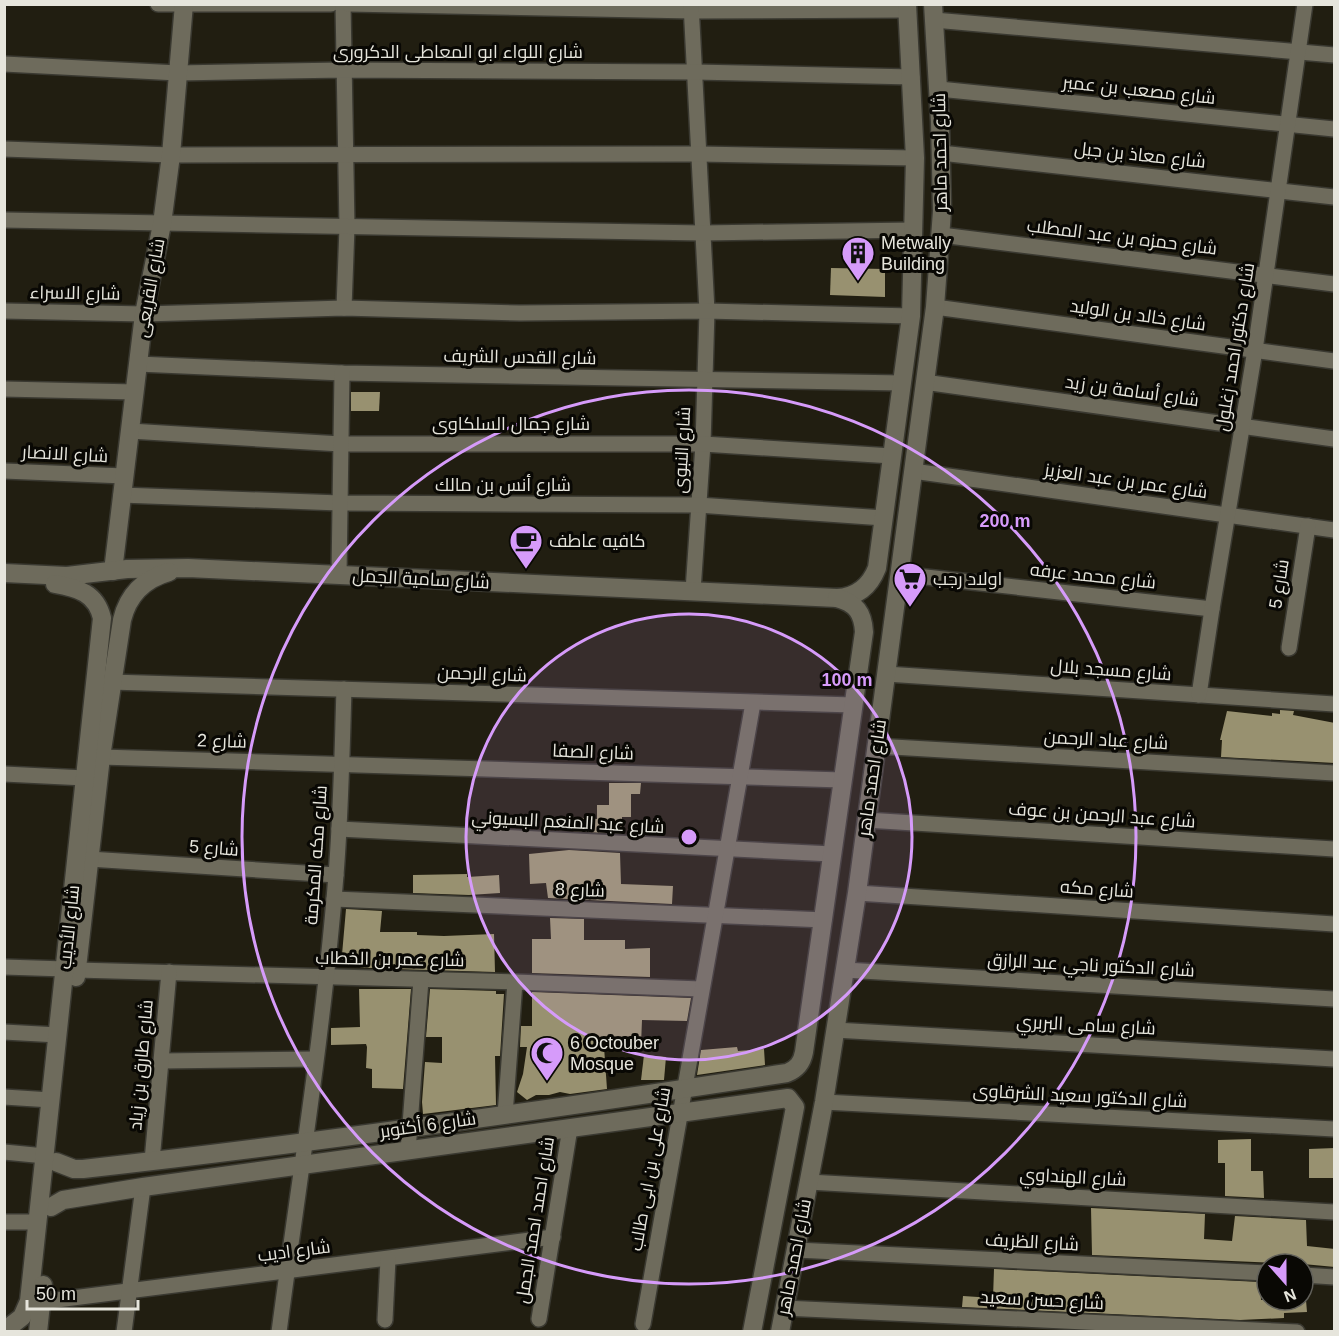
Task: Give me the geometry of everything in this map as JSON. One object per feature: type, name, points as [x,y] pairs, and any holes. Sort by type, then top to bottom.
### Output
[{"type":"street","points":[[158,4],[332,4]]},
{"type":"street","points":[[343,4],[347,227],[344,308]]},
{"type":"street","points":[[349,4],[907,8]]},
{"type":"street","name":"شارع دكتور احمد زغلول","points":[[1199,695],[1280,190],[1305,4]]},
{"type":"street","name":"شارع القريعى","points":[[113,571],[144,314],[162,224],[171,155],[184,5]]},
{"type":"street","name":"شارع النبوى","points":[[691,8],[707,311],[703,444],[693,591]]},
{"type":"street","name":"شارع احمد ماهر","points":[[837,598],[864,588],[874,576],[879,560],[911,316],[915,122],[907,8]]},
{"type":"street","points":[[933,12],[1335,55]]},
{"type":"street","name":"شارع احمد ماهر","points":[[780,1332],[824,1102],[857,893],[935,307],[940,235],[941,153],[933,12]]},
{"type":"street","name":"شارع اللواء ابو المعاطى الدكرورى","points":[[4,64],[178,73],[343,70],[695,72],[912,77]]},
{"type":"street","name":"شارع مصعب بن عمير","points":[[939,89],[1335,129]]},
{"type":"street","points":[[915,122],[940,122]]},
{"type":"street","points":[[4,149],[171,155],[700,154],[915,158]]},
{"type":"street","name":"شارع معاذ بن جبل","points":[[941,153],[1335,197]]},
{"type":"street","points":[[4,220],[702,233],[914,230]]},
{"type":"street","name":"شارع حمزه بن عبد المطلب","points":[[940,235],[1335,284]]},
{"type":"street","name":"شارع خالد بن الوليد","points":[[935,307],[1335,361]]},
{"type":"street","name":"شارع الاسراء","points":[[4,311],[144,314],[344,308],[520,313],[707,311],[911,316]]},
{"type":"street","name":"شارع القدس الشريف","points":[[138,364],[342,373],[902,383]]},
{"type":"street","points":[[339,575],[342,373]]},
{"type":"street","name":"شارع أسامة بن زيد","points":[[924,382],[1335,439]]},
{"type":"street","points":[[4,389],[135,392]]},
{"type":"street","name":"شارع جمال السلكاوى","points":[[130,431],[341,444],[703,444],[892,456]]},
{"type":"street","name":"شارع الانصار","points":[[4,471],[124,476]]},
{"type":"street","name":"شارع عمر بن عبد العزيز","points":[[913,471],[1335,530]]},
{"type":"street","name":"شارع أنس بن مالك","points":[[121,495],[340,503],[698,506],[884,518]]},
{"type":"street","name":"شارع 5","points":[[1289,648],[1308,526]]},
{"type":"street","name":"شارع سامية الجمل","points":[[9,574],[67,576],[149,568],[188,568],[837,598]]},
{"type":"street","name":"شارع الأديب","points":[[38,1332],[51,1207],[51,1100],[58,1035],[89,859],[111,682],[122,620],[129,600],[149,579],[166,572],[188,568]]},
{"type":"street","name":"شارع الأديب","points":[[8,1330],[22,1317],[29,1302],[38,1222],[51,1159],[71,970],[85,778],[102,618],[92,597],[79,588],[9,574]]},
{"type":"street","name":"شارع محمد عرفه","points":[[899,574],[1212,609]]},
{"type":"street","points":[[837,598],[858,609],[864,623],[864,632],[891,636]]},
{"type":"street","name":"شارع احمد ماهر","points":[[799,1066],[804,1052],[824,920],[831,854],[864,632]]},
{"type":"street","name":"شارع مسجد بلال","points":[[886,674],[1335,704]]},
{"type":"street","name":"شارع الرحمن","points":[[111,682],[852,705]]},
{"type":"street","name":"شارع مكه المكرمة","points":[[279,1332],[326,977],[334,899],[344,689]]},
{"type":"street","name":"شارع على بن ابى طالب","points":[[643,1324],[753,702]]},
{"type":"street","name":"شارع عباد الرحمن","points":[[876,746],[1335,773]]},
{"type":"street","name":"شارع 2","points":[[101,757],[342,764]]},
{"type":"street","name":"شارع الصفا","points":[[342,764],[842,780]]},
{"type":"street","points":[[4,774],[85,778]]},
{"type":"street","name":"شارع عبد الرحمن بن عوف","points":[[866,820],[1335,849]]},
{"type":"street","name":"شارع عبد المنعم البسيوني","points":[[339,829],[831,854]]},
{"type":"street","name":"شارع 5","points":[[89,859],[336,875]]},
{"type":"street","name":"شارع مكه","points":[[857,893],[1335,924]]},
{"type":"street","name":"شارع 8","points":[[334,899],[824,920]]},
{"type":"street","name":"شارع عمر بن الخطاب","points":[[4,967],[701,989]]},
{"type":"street","name":"شارع الدكتور ناجي عبد الرازق","points":[[845,970],[1335,999]]},
{"type":"street","name":"شارع طارق بن زياد","points":[[152,1161],[169,972]]},
{"type":"street","points":[[408,1151],[421,980]]},
{"type":"street","points":[[505,1114],[515,982]]},
{"type":"street","name":"شارع سامى البربري","points":[[835,1030],[1335,1059]]},
{"type":"street","points":[[4,1032],[58,1035]]},
{"type":"street","points":[[161,1061],[315,1059]]},
{"type":"street","name":"شارع 6 أكتوبر","points":[[51,1159],[74,1169],[83,1169],[305,1142],[787,1074],[799,1066]]},
{"type":"street","points":[[4,1097],[51,1100]]},
{"type":"street","name":"شارع 6 أكتوبر","points":[[51,1207],[63,1200],[143,1187],[301,1167],[784,1098],[792,1100]]},
{"type":"street","name":"شارع احمد ماهر","points":[[752,1332],[795,1107],[792,1100]]},
{"type":"street","name":"شارع الدكتور سعيد الشرقاوى","points":[[824,1102],[1335,1129]]},
{"type":"street","name":"شارع احمد احمد الجمل","points":[[539,1319],[570,1128]]},
{"type":"street","points":[[4,1152],[51,1159]]},
{"type":"street","name":"شارع الهنداوي","points":[[809,1182],[1335,1212]]},
{"type":"street","points":[[124,1332],[143,1187]]},
{"type":"street","points":[[4,1222],[38,1222]]},
{"type":"street","name":"شارع اديب","points":[[41,1302],[553,1237]]},
{"type":"street","name":"شارع الظريف","points":[[796,1250],[1255,1272]]},
{"type":"street","points":[[385,1320],[388,1259]]},
{"type":"street","points":[[1315,1275],[1335,1276]]},
{"type":"street","name":"شارع حسن سعيد","points":[[784,1308],[1297,1332]]},
{"type":"building","name":"Metwally Building","points":[[831,268],[885,269],[885,297],[830,295]]},
{"type":"building","points":[[351,392],[380,392],[379,411],[351,411]]},
{"type":"building","points":[[1280,710],[1294,711],[1293,715],[1335,723],[1335,763],[1221,757],[1222,740],[1220,740],[1227,711],[1272,716],[1272,713],[1280,714]]},
{"type":"building","points":[[609,783],[641,783],[640,794],[631,794],[631,817],[622,817],[622,834],[570,831],[571,817],[597,819],[597,805],[609,805]]},
{"type":"building","points":[[569,850],[620,853],[621,884],[673,886],[672,904],[548,898],[546,883],[530,884],[529,854]]},
{"type":"building","points":[[467,874],[467,877],[499,875],[500,893],[469,895],[413,893],[413,875]]},
{"type":"building","points":[[346,909],[382,911],[380,932],[417,932],[417,935],[444,936],[494,934],[495,972],[395,969],[395,964],[371,968],[341,966]]},
{"type":"building","points":[[550,918],[584,919],[584,940],[625,940],[625,949],[650,948],[650,977],[532,973],[532,939],[551,939]]},
{"type":"building","points":[[359,989],[411,989],[403,1089],[372,1088],[372,1069],[366,1068],[366,1044],[331,1045],[331,1028],[360,1027]]},
{"type":"building","points":[[430,989],[496,991],[496,994],[504,994],[500,1056],[495,1056],[496,1105],[423,1114],[425,1062],[442,1063],[442,1037],[426,1037]]},
{"type":"building","points":[[532,992],[691,998],[687,1021],[642,1020],[641,1045],[606,1043],[604,1047],[607,1089],[570,1094],[560,1092],[536,1095],[527,1100],[517,1092],[523,1074],[527,1047],[520,1047],[521,1026],[532,1026]]},
{"type":"building","points":[[737,1047],[738,1051],[764,1049],[765,1065],[697,1075],[701,1050]]},
{"type":"building","points":[[644,1055],[666,1057],[664,1080],[641,1080]]},
{"type":"building","points":[[1251,1139],[1251,1171],[1263,1171],[1264,1198],[1225,1196],[1225,1163],[1218,1163],[1218,1140]]},
{"type":"building","points":[[1335,1148],[1335,1178],[1309,1178],[1309,1149]]},
{"type":"building","points":[[1091,1208],[1205,1214],[1204,1239],[1232,1241],[1235,1216],[1306,1220],[1307,1246],[1335,1249],[1335,1267],[1315,1265],[1315,1252],[1255,1252],[1255,1262],[1092,1255]]},
{"type":"building","points":[[994,1269],[1255,1282],[1255,1312],[1307,1312],[1284,1313],[1284,1318],[1240,1320],[962,1307],[963,1296],[993,1298]]},
{"type":"place","name":"Metwally Building","points":[[858,282]]},
{"type":"place","name":"كافيه عاطف","points":[[526,570]]},
{"type":"place","name":"اولاد رجب","points":[[910,608]]},
{"type":"place","name":"6 Octouber Mosque","points":[[547,1082]]}]
